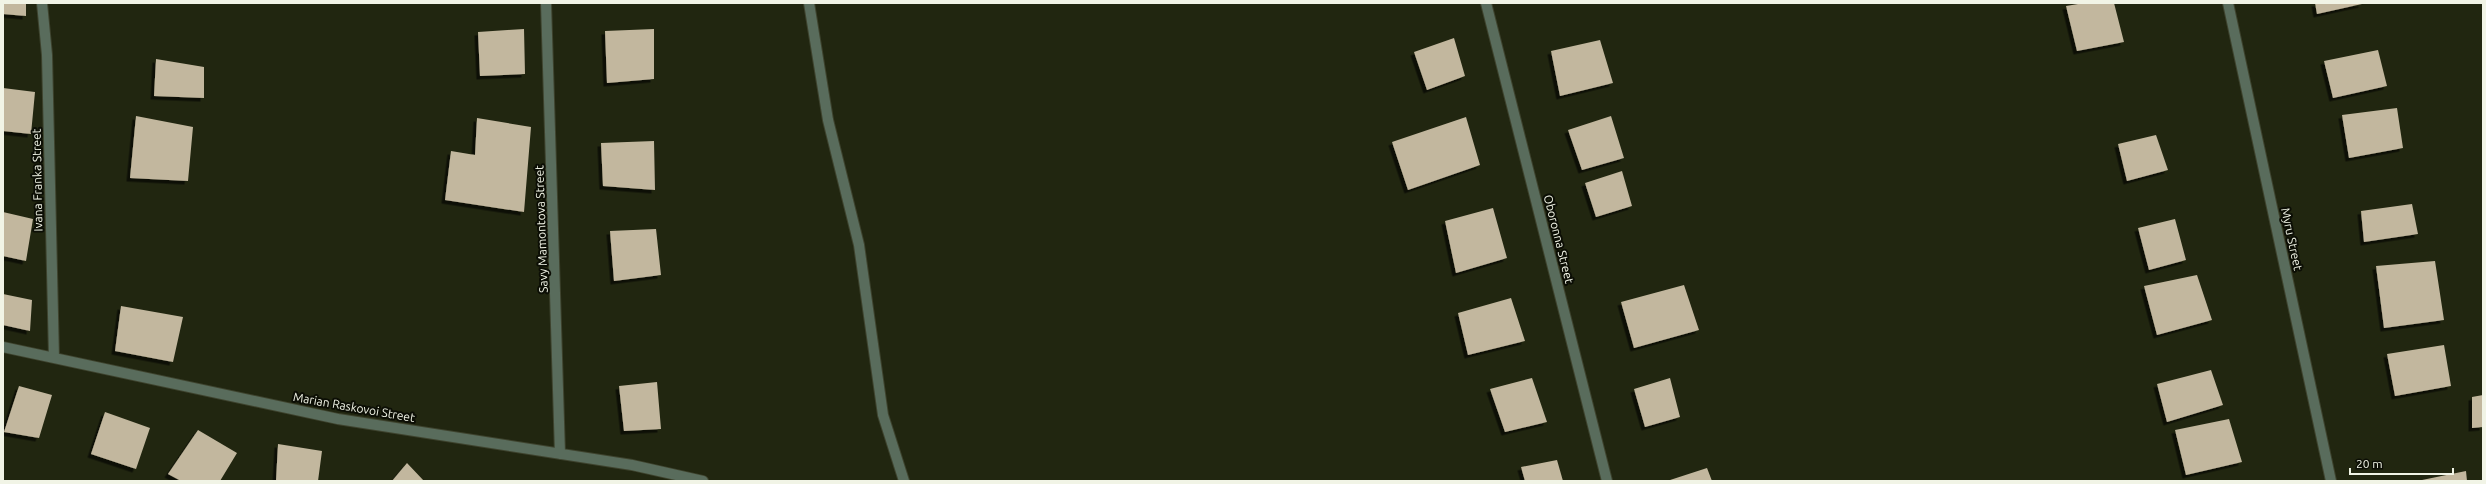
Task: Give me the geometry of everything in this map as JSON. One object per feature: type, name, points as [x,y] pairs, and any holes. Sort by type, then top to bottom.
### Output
[{"type":"street","name":"Ivana Franka Street","points":[[42,3],[47,55],[54,358]]},
{"type":"street","name":"Savy Mamontova Street","points":[[546,3],[560,454]]},
{"type":"street","points":[[810,3],[828,120],[859,245],[883,415],[904,481]]},
{"type":"street","name":"Oboronna Street","points":[[1486,3],[1607,481]]},
{"type":"street","name":"Myru Street","points":[[2228,3],[2331,481]]},
{"type":"street","name":"Marian Raskovoi Street","points":[[3,347],[338,419],[632,465],[703,481]]},
{"type":"building","points":[[3,3],[26,3],[26,16],[3,14]]},
{"type":"building","points":[[2084,3],[2114,3],[2124,42],[2077,51],[2066,6]]},
{"type":"building","points":[[2315,3],[2362,3],[2362,4],[2317,14]]},
{"type":"building","points":[[524,29],[525,74],[480,76],[478,32]]},
{"type":"building","points":[[654,29],[654,79],[607,83],[605,31]]},
{"type":"building","points":[[1454,38],[1465,76],[1427,90],[1414,52]]},
{"type":"building","points":[[1600,40],[1613,83],[1560,96],[1551,51]]},
{"type":"building","points":[[2378,50],[2387,86],[2333,98],[2324,61]]},
{"type":"building","points":[[156,59],[204,67],[204,98],[154,96]]},
{"type":"building","points":[[3,88],[35,92],[31,134],[3,131]]},
{"type":"building","points":[[2397,108],[2403,148],[2349,158],[2342,115]]},
{"type":"building","points":[[136,116],[193,127],[188,181],[130,178]]},
{"type":"building","points":[[1611,116],[1624,158],[1582,170],[1568,130]]},
{"type":"building","points":[[1466,117],[1480,165],[1408,190],[1392,142]]},
{"type":"building","points":[[477,118],[531,127],[524,212],[445,200],[451,151],[475,155]]},
{"type":"building","points":[[2156,135],[2168,170],[2127,181],[2118,144]]},
{"type":"building","points":[[654,141],[655,190],[603,186],[601,143]]},
{"type":"building","points":[[1622,171],[1632,206],[1596,217],[1585,183]]},
{"type":"building","points":[[2412,204],[2418,234],[2364,242],[2361,211]]},
{"type":"building","points":[[1493,208],[1507,258],[1456,273],[1445,221]]},
{"type":"building","points":[[3,212],[33,219],[26,261],[3,256]]},
{"type":"building","points":[[2175,219],[2186,260],[2149,270],[2138,228]]},
{"type":"building","points":[[656,229],[661,275],[614,281],[610,231]]},
{"type":"building","points":[[2435,261],[2444,320],[2384,328],[2376,266]]},
{"type":"building","points":[[2197,275],[2212,320],[2157,335],[2144,286]]},
{"type":"building","points":[[1684,285],[1699,330],[1634,348],[1621,302]]},
{"type":"building","points":[[3,294],[32,300],[30,331],[3,325]]},
{"type":"building","points":[[1511,298],[1525,341],[1468,355],[1458,313]]},
{"type":"building","points":[[121,306],[183,317],[173,362],[115,351]]},
{"type":"building","points":[[2444,345],[2451,386],[2395,396],[2387,354]]},
{"type":"building","points":[[2211,370],[2223,405],[2167,422],[2157,384]]},
{"type":"building","points":[[1532,378],[1547,422],[1505,432],[1490,389]]},
{"type":"building","points":[[1670,378],[1680,417],[1645,427],[1634,389]]},
{"type":"building","points":[[657,382],[661,429],[624,431],[619,386]]},
{"type":"building","points":[[19,386],[52,395],[39,438],[4,432]]},
{"type":"building","points":[[2483,395],[2483,427],[2472,428],[2472,397]]},
{"type":"building","points":[[105,412],[150,428],[136,469],[91,454]]},
{"type":"building","points":[[2229,419],[2242,462],[2186,475],[2175,430]]},
{"type":"building","points":[[198,430],[237,453],[220,481],[181,481],[168,474]]},
{"type":"building","points":[[278,444],[322,451],[318,481],[276,481]]},
{"type":"building","points":[[1557,460],[1563,481],[1525,481],[1521,467]]},
{"type":"building","points":[[407,463],[424,481],[392,481]]},
{"type":"building","points":[[1707,468],[1712,481],[1667,481]]},
{"type":"building","points":[[2466,471],[2467,481],[2422,480]]}]
